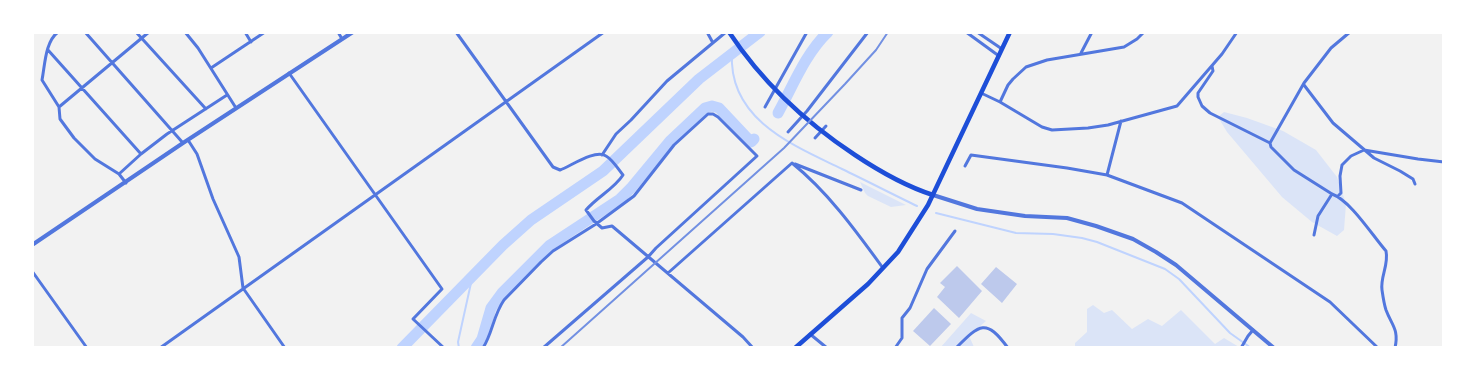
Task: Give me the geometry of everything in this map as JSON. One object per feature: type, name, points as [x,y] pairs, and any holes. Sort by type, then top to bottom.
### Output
[{"type":"main road","points":[[728,32],[755,68],[792,108],[831,139],[887,174],[933,195]]},
{"type":"main road","points":[[795,348],[868,284],[898,252],[926,210],[1010,32]]},
{"type":"street","points":[[58,32],[54,36],[48,50],[42,80],[59,107],[60,119],[82,147],[106,167],[119,174],[126,183]]},
{"type":"street","points":[[85,32],[111,64],[183,143]]},
{"type":"street","points":[[136,32],[206,109]]},
{"type":"street","points":[[59,107],[149,32]]},
{"type":"street","points":[[185,32],[211,68],[236,108]]},
{"type":"street","points":[[245,32],[251,42]]},
{"type":"street","points":[[211,68],[265,32]]},
{"type":"street","points":[[338,32],[342,39]]},
{"type":"street","points":[[32,246],[183,143],[353,32]]},
{"type":"street","points":[[456,32],[553,167],[560,170],[584,158],[602,155],[606,156],[623,174],[620,180],[586,210],[595,223],[602,228],[612,226],[743,337],[753,348]]},
{"type":"street","points":[[160,348],[604,32]]},
{"type":"street","points":[[707,32],[713,43]]},
{"type":"street","points":[[602,155],[616,134],[667,81],[728,32]]},
{"type":"street","points":[[765,107],[807,32]]},
{"type":"street","points":[[788,132],[868,32]]},
{"type":"street","points":[[966,32],[999,56]]},
{"type":"street","points":[[977,32],[1002,49]]},
{"type":"street","points":[[1081,54],[1092,32]]},
{"type":"street","points":[[1000,102],[1008,85],[1026,67],[1047,60],[1124,47],[1144,32]]},
{"type":"street","points":[[981,93],[1042,127],[1052,130],[1088,128],[1121,121],[1177,106],[1222,54],[1237,32]]},
{"type":"street","points":[[1270,143],[1304,85],[1331,48],[1350,32]]},
{"type":"street","points":[[48,50],[141,154]]},
{"type":"street","points":[[1212,66],[1213,71],[1198,93],[1202,106],[1210,114],[1270,143],[1271,147],[1294,170],[1338,196],[1358,216],[1386,252],[1387,258],[1381,281],[1386,310],[1396,331],[1395,348]]},
{"type":"street","points":[[289,74],[442,288],[413,319],[444,348]]},
{"type":"street","points":[[1304,85],[1333,123],[1374,158],[1413,179],[1415,184]]},
{"type":"street","points":[[119,174],[141,154],[172,131],[227,95]]},
{"type":"street","points":[[483,348],[490,335],[495,315],[504,300],[553,251],[634,196],[674,145],[708,114],[718,117],[757,156],[663,241],[648,257],[543,348]]},
{"type":"street","points":[[1107,175],[1121,121]]},
{"type":"street","points":[[815,138],[826,126]]},
{"type":"street","points":[[188,140],[197,154],[213,199],[239,257],[243,288],[285,348]]},
{"type":"street","points":[[1338,196],[1340,193],[1342,165],[1351,156],[1364,150],[1444,162]]},
{"type":"street","points":[[965,166],[971,154],[1107,175],[1182,203],[1330,302],[1378,348]]},
{"type":"street","points":[[792,163],[862,190]]},
{"type":"street","points":[[792,163],[806,175],[856,230],[883,269]]},
{"type":"street","points":[[668,273],[792,163]]},
{"type":"street","points":[[1314,235],[1318,216],[1332,194]]},
{"type":"street","points":[[933,195],[976,209],[1025,216],[1067,218],[1133,239],[1176,265],[1274,348]]},
{"type":"street","points":[[895,348],[902,338],[902,318],[910,308],[927,269],[955,231]]},
{"type":"street","points":[[32,272],[87,348]]},
{"type":"street","points":[[956,348],[973,331],[986,327],[998,334],[1008,348]]},
{"type":"street","points":[[1241,347],[1253,330]]},
{"type":"street","points":[[810,334],[827,348]]},
{"type":"shaded area","points":[[1224,112],[1283,131],[1316,150],[1337,177],[1346,204],[1344,230],[1337,236],[1312,222],[1282,197],[1227,132],[1218,117]]},
{"type":"shaded area","points":[[860,182],[906,205],[891,207],[868,196]]},
{"type":"shaded area","points":[[1093,305],[1104,313],[1112,310],[1132,329],[1148,319],[1162,326],[1181,310],[1215,344],[1224,338],[1239,347],[1075,347],[1075,343],[1087,332],[1087,309]]},
{"type":"shaded area","points":[[971,313],[986,321],[969,336],[974,347],[940,348]]},
{"type":"building","points":[[957,266],[982,291],[959,318],[937,297],[945,287],[940,283]]},
{"type":"building","points":[[996,267],[1017,284],[1002,303],[981,284]]},
{"type":"building","points":[[934,308],[951,324],[930,346],[913,331]]},
{"type":"waterway","points":[[402,348],[503,245],[531,220],[603,171],[699,79],[760,32]]},
{"type":"waterway","points":[[778,113],[806,60],[828,32]]},
{"type":"waterway","points":[[732,53],[734,76],[740,96],[767,127],[803,150],[917,206]]},
{"type":"waterway","points":[[476,348],[482,339],[491,308],[502,293],[550,245],[620,199],[670,141],[705,108],[712,106],[719,108],[751,142],[754,139]]},
{"type":"waterway","points":[[936,213],[1016,233],[1053,234],[1082,238],[1097,242],[1165,269],[1179,279],[1230,333],[1251,348]]},
{"type":"waterway","points":[[459,348],[458,342],[471,283],[470,278]]},
{"type":"railway","points":[[560,348],[784,148],[876,50],[888,32]]}]
